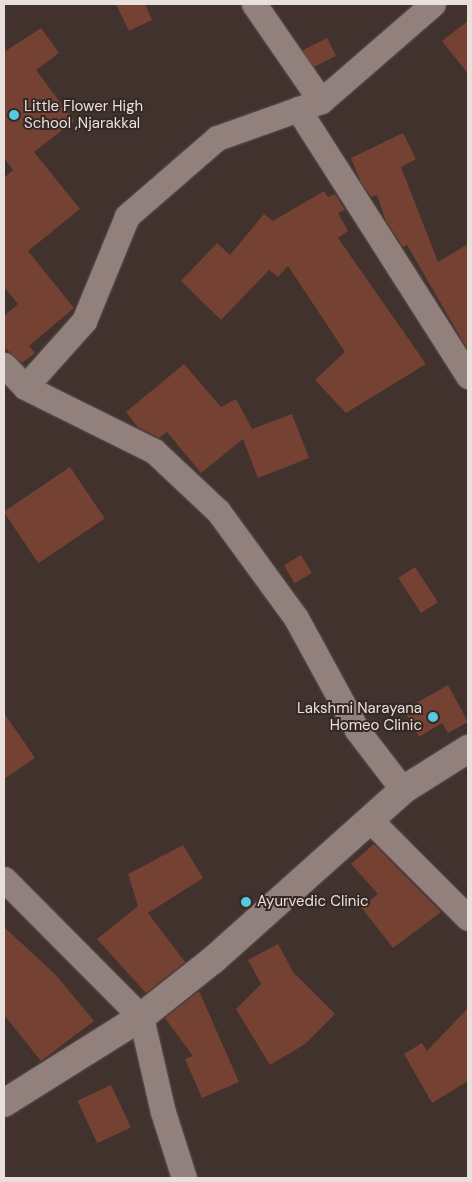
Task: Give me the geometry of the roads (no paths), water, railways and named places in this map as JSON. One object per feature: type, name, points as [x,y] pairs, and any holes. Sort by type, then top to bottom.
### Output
[{"type":"street","points":[[254,4],[321,101]]},
{"type":"street","points":[[25,387],[84,322],[127,216],[217,138],[321,101],[433,4]]},
{"type":"street","points":[[298,109],[468,376]]},
{"type":"street","points":[[4,365],[25,387],[154,451],[218,511],[296,618],[357,730],[403,790]]},
{"type":"street","points":[[4,1103],[141,1017],[213,960],[403,790],[468,749]]},
{"type":"street","points":[[369,820],[468,918]]},
{"type":"street","points":[[4,879],[141,1017],[163,1112],[184,1178]]},
{"type":"place","name":"Little Flower High School ,Njarakkal","points":[[14,115]]},
{"type":"place","name":"Lakshmi Narayana Homeo Clinic","points":[[433,717]]},
{"type":"place","name":"Ayurvedic Clinic","points":[[246,902]]}]
